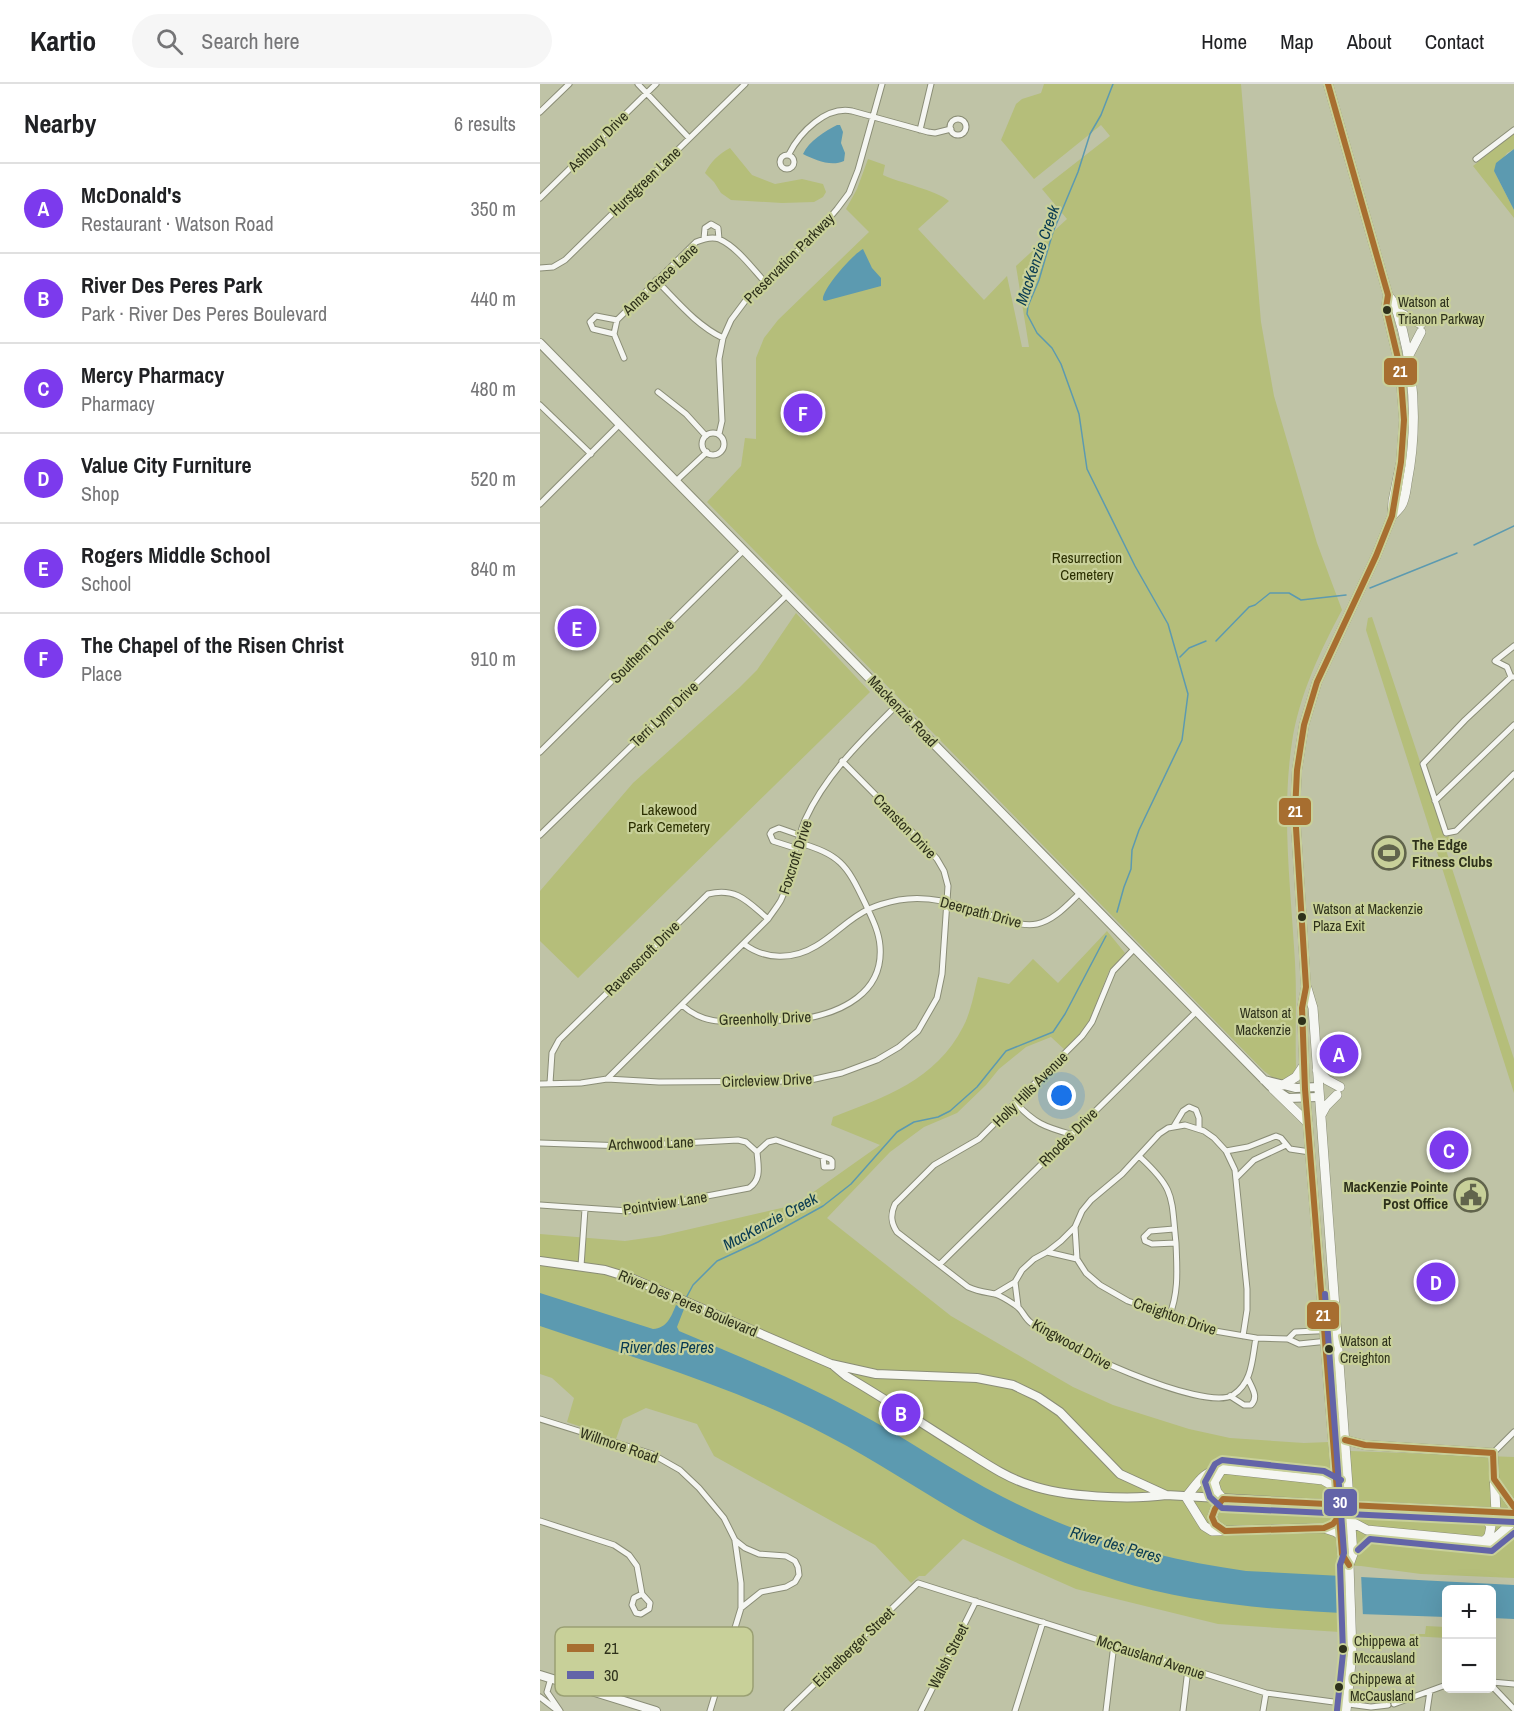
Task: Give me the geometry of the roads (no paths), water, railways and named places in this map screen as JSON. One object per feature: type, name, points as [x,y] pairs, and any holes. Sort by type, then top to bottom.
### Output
[{"type":"main road","points":[[1328,84],[1388,295],[1398,312],[1408,357],[1414,411],[1412,449],[1402,504],[1392,516]]},
{"type":"main road","points":[[1349,1565],[1343,1558],[1339,1516],[1305,1094],[1302,1008],[1306,987],[1295,812],[1301,741],[1311,698],[1319,675],[1377,556],[1392,516],[1401,462],[1404,420],[1400,368],[1386,308],[1388,295]]},
{"type":"main road","points":[[1398,312],[1421,328],[1408,357]]},
{"type":"main road","name":"Mackenzie Road","points":[[540,343],[1273,1089],[1288,1098],[1318,1092]]},
{"type":"main road","points":[[1306,987],[1313,1008],[1352,1543],[1352,1558],[1349,1565],[1352,1665],[1347,1707]]},
{"type":"main road","points":[[1282,1085],[1296,1077],[1304,1065]]},
{"type":"main road","points":[[1317,1070],[1339,1091],[1320,1117]]},
{"type":"main road","name":"Mackenzie Road","points":[[1264,1080],[1305,1094]]},
{"type":"main road","points":[[1273,1089],[1308,1123]]},
{"type":"main road","name":"River Des Peres Boulevard","points":[[540,1261],[581,1266],[624,1275],[831,1364],[876,1374],[977,1378],[1013,1385],[1038,1397],[1060,1412],[1120,1474],[1166,1495]]},
{"type":"main road","name":"River Des Peres Boulevard","points":[[831,1364],[846,1376],[1018,1481],[1049,1491],[1146,1498],[1166,1495],[1514,1513]]},
{"type":"main road","points":[[1346,1440],[1365,1445],[1493,1453],[1496,1513]]},
{"type":"main road","points":[[1347,1457],[1354,1450],[1365,1445]]},
{"type":"main road","points":[[1337,1488],[1323,1480],[1222,1469],[1211,1470],[1205,1474],[1186,1497],[1204,1526],[1212,1531],[1324,1528],[1341,1536]]},
{"type":"main road","points":[[1222,1469],[1215,1478],[1214,1486],[1223,1499],[1212,1517],[1215,1524],[1225,1531]]},
{"type":"main road","points":[[1323,1480],[1336,1472]]},
{"type":"main road","points":[[1494,1479],[1514,1506]]},
{"type":"main road","points":[[1479,1512],[1491,1526],[1489,1536],[1484,1542]]},
{"type":"main road","points":[[1324,1528],[1333,1524],[1339,1516]]},
{"type":"main road","points":[[1350,1521],[1367,1530],[1484,1542],[1494,1540],[1514,1521]]},
{"type":"main road","points":[[1352,1543],[1367,1530]]},
{"type":"main road","points":[[540,1675],[555,1679]]},
{"type":"main road","points":[[608,1696],[656,1711]]},
{"type":"street","points":[[540,112],[569,84]]},
{"type":"street","points":[[638,84],[689,138]]},
{"type":"street","name":"Ashbury Drive","points":[[540,198],[656,84]]},
{"type":"street","name":"Hurstgreen Lane","points":[[540,268],[553,267],[565,260],[745,84]]},
{"type":"street","name":"Preservation Parkway","points":[[676,481],[706,452],[716,454],[722,450],[724,443],[719,434],[722,421],[719,359],[723,338],[731,320],[746,300],[820,229],[849,193],[858,170],[882,84]]},
{"type":"street","points":[[920,130],[931,84]]},
{"type":"street","points":[[789,154],[798,141],[828,114],[845,110],[935,133],[951,129]]},
{"type":"street","points":[[1476,159],[1514,130]]},
{"type":"street","name":"Anna Grace Lane","points":[[704,239],[705,228],[711,224],[718,228],[719,239]]},
{"type":"street","name":"Anna Grace Lane","points":[[617,320],[596,316],[590,322],[593,329],[614,334],[617,320],[689,248],[704,239],[719,239],[733,249],[765,282]]},
{"type":"street","points":[[657,280],[694,319],[707,330],[723,338]]},
{"type":"street","points":[[614,334],[624,358]]},
{"type":"street","points":[[658,392],[686,414],[706,436]]},
{"type":"street","points":[[540,405],[591,454]]},
{"type":"street","points":[[540,504],[620,424]]},
{"type":"street","points":[[706,452],[703,443],[706,436],[711,433],[719,434]]},
{"type":"street","name":"Southern Drive","points":[[540,752],[744,550]]},
{"type":"street","name":"Terri Lynn Drive","points":[[540,835],[788,594]]},
{"type":"street","points":[[1514,646],[1495,661],[1507,667],[1513,677],[1465,720],[1423,764],[1446,833],[1456,831],[1514,774]]},
{"type":"street","name":"Foxcroft Drive","points":[[607,1079],[768,919],[780,901],[787,884],[797,842],[815,802],[842,761],[897,705]]},
{"type":"street","points":[[1435,801],[1514,725]]},
{"type":"street","name":"Cranston Drive","points":[[842,761],[937,859],[944,871],[948,886],[947,901]]},
{"type":"street","name":"Greenholly Drive","points":[[682,1005],[693,1015],[713,1021],[799,1020],[824,1015],[846,1007],[869,987],[880,960],[878,932],[851,874],[832,855],[797,842]]},
{"type":"street","name":"Ravenscroft Drive","points":[[550,1083],[552,1053],[559,1040],[708,894],[720,891],[732,892],[742,897],[768,919]]},
{"type":"street","name":"Deerpath Drive","points":[[744,944],[759,954],[772,956],[788,956],[804,952],[868,909],[901,900],[921,898],[947,901],[1027,925],[1038,924],[1051,918],[1081,892]]},
{"type":"street","name":"Circleview Drive","points":[[540,1084],[581,1083],[607,1079],[659,1082],[806,1080],[842,1073],[878,1060],[899,1047],[918,1031],[936,998],[942,974],[947,901]]},
{"type":"street","name":"Holly Hills Avenue","points":[[895,1204],[934,1165],[974,1143],[1082,1036],[1092,1022],[1113,971],[1135,948]]},
{"type":"street","name":"Rhodes Drive","points":[[939,1264],[1197,1011]]},
{"type":"street","points":[[1016,1103],[1035,1122],[1070,1134]]},
{"type":"street","points":[[1174,1126],[1183,1111],[1189,1107],[1198,1113],[1198,1128]]},
{"type":"street","points":[[1047,1252],[1077,1259],[1076,1227],[1082,1211],[1091,1200],[1140,1157],[1159,1134],[1174,1126],[1185,1125],[1198,1128],[1214,1138],[1226,1151],[1237,1177],[1247,1289],[1243,1336]]},
{"type":"street","points":[[1226,1151],[1248,1148],[1276,1136],[1297,1151],[1310,1152]]},
{"type":"street","name":"Archwood Lane","points":[[540,1143],[626,1146],[738,1140],[746,1142],[758,1152]]},
{"type":"street","points":[[758,1152],[768,1142],[776,1140],[823,1157]]},
{"type":"street","points":[[1237,1177],[1254,1160],[1286,1145]]},
{"type":"street","name":"Pointview Lane","points":[[540,1205],[628,1211],[749,1188],[756,1183],[759,1177],[758,1152]]},
{"type":"street","points":[[1140,1157],[1160,1175],[1168,1189],[1173,1206],[1178,1285],[1176,1301],[1169,1317]]},
{"type":"street","name":"Kingwood Drive","points":[[895,1204],[891,1219],[897,1232],[968,1287],[980,1293],[995,1294],[1018,1306],[1029,1321],[1051,1335],[1125,1372],[1177,1390],[1216,1399],[1230,1396],[1244,1405],[1254,1403],[1255,1395],[1248,1379]]},
{"type":"street","points":[[581,1266],[585,1209]]},
{"type":"street","points":[[995,1294],[1015,1282],[1022,1270],[1034,1259],[1047,1252],[1076,1227]]},
{"type":"street","points":[[1174,1229],[1150,1231],[1144,1237],[1148,1244],[1176,1243]]},
{"type":"street","name":"Creighton Drive","points":[[1077,1259],[1086,1273],[1100,1285],[1128,1301],[1209,1330],[1257,1338],[1288,1339],[1299,1344],[1326,1342],[1337,1335]]},
{"type":"street","points":[[1015,1282],[1018,1306]]},
{"type":"street","name":"Creighton Drive","points":[[1288,1339],[1295,1332],[1325,1329],[1337,1335]]},
{"type":"street","points":[[1230,1396],[1248,1379],[1257,1338]]},
{"type":"street","name":"Willmore Road","points":[[540,1419],[652,1454],[680,1470],[699,1488],[724,1518],[735,1540],[741,1583],[741,1608],[735,1627]]},
{"type":"street","points":[[1493,1453],[1514,1432]]},
{"type":"street","points":[[540,1521],[614,1545],[629,1556],[637,1566],[642,1594]]},
{"type":"street","points":[[735,1540],[745,1548],[759,1554],[786,1556],[795,1561],[799,1575],[795,1582],[786,1587],[761,1592],[741,1608]]},
{"type":"street","name":"McCausland Avenue","points":[[918,1583],[1266,1693],[1347,1707],[1371,1707],[1391,1705],[1442,1686]]},
{"type":"street","name":"Eichelberger Street","points":[[787,1711],[918,1583]]},
{"type":"street","name":"Walsh Street","points":[[921,1711],[976,1601]]},
{"type":"street","points":[[1014,1711],[1043,1622]]},
{"type":"street","points":[[1106,1711],[1114,1644]]},
{"type":"street","points":[[1183,1711],[1188,1669]]},
{"type":"street","points":[[551,1678],[547,1692],[559,1711]]},
{"type":"street","points":[[1496,1684],[1514,1684]]},
{"type":"street","points":[[1496,1689],[1514,1709]]},
{"type":"street","points":[[1427,1711],[1430,1690]]},
{"type":"street","points":[[1263,1711],[1266,1693]]},
{"type":"street","name":"Willmore Road","points":[[710,1711],[715,1696]]},
{"type":"street","points":[[540,1697],[559,1711]]},
{"type":"street","points":[[1506,1711],[1508,1702]]},
{"type":"water","points":[[840,125],[843,132],[841,143],[845,153],[844,161],[828,163],[803,154],[813,141]]},
{"type":"water","points":[[1514,149],[1514,210],[1494,171],[1496,163]]},
{"type":"water","points":[[863,249],[872,268],[881,278],[881,286],[823,300],[827,289],[838,273]]},
{"type":"water","name":"River des Peres","points":[[540,1293],[653,1329],[665,1324],[676,1305],[684,1309],[677,1327],[679,1331],[832,1399],[1003,1497],[1091,1535],[1152,1553],[1246,1571],[1514,1585],[1514,1619],[1496,1618],[1496,1585],[1442,1585],[1442,1617],[1237,1605],[1154,1591],[1115,1580],[1055,1559],[996,1533],[846,1446],[760,1404],[724,1389],[540,1326]]},
{"type":"waterway","name":"MacKenzie Creek","points":[[1113,84],[1101,115],[1090,134],[1078,172],[1053,232],[1027,314],[1037,333],[1052,348],[1061,364],[1079,414],[1087,469],[1135,566],[1168,624],[1188,694],[1182,740],[1139,830],[1132,850],[1131,869],[1117,912]]},
{"type":"waterway","points":[[1474,545],[1514,526]]},
{"type":"waterway","points":[[1370,588],[1457,553]]},
{"type":"waterway","points":[[1216,641],[1249,607],[1270,593],[1289,593],[1301,600],[1346,595]]},
{"type":"waterway","points":[[1180,657],[1189,648],[1206,641]]},
{"type":"waterway","name":"MacKenzie Creek","points":[[686,1298],[693,1285],[717,1261],[758,1242],[823,1206],[851,1184],[897,1132],[914,1122],[938,1117],[950,1111],[977,1087],[1006,1051],[1053,1032],[1065,1014],[1106,936]]},
{"type":"place","name":"Watson at Trianon Parkway","points":[[1387,310]]},
{"type":"place","name":"The Chapel of the Risen Christ","points":[[803,413]]},
{"type":"place","name":"Rogers Middle School","points":[[577,628]]},
{"type":"place","name":"The Edge Fitness Clubs","points":[[1389,853]]},
{"type":"place","name":"Watson at Mackenzie Plaza Exit","points":[[1302,917]]},
{"type":"place","name":"Watson at Mackenzie","points":[[1302,1021]]},
{"type":"place","name":"McDonald's","points":[[1339,1054]]},
{"type":"place","name":"Mercy Pharmacy","points":[[1449,1150]]},
{"type":"place","name":"MacKenzie Pointe Post Office","points":[[1471,1195]]},
{"type":"place","name":"Value City Furniture","points":[[1436,1282]]},
{"type":"place","name":"Watson at Creighton","points":[[1329,1349]]},
{"type":"place","name":"River Des Peres Park","points":[[901,1413]]},
{"type":"place","name":"Chippewa at Mccausland","points":[[1343,1649]]},
{"type":"place","name":"Chippewa at McCausland","points":[[1339,1687]]},
{"type":"park label","name":"Resurrection Cemetery","points":[[1087,566]]},
{"type":"park label","name":"Lakewood Park Cemetery","points":[[669,818]]}]
